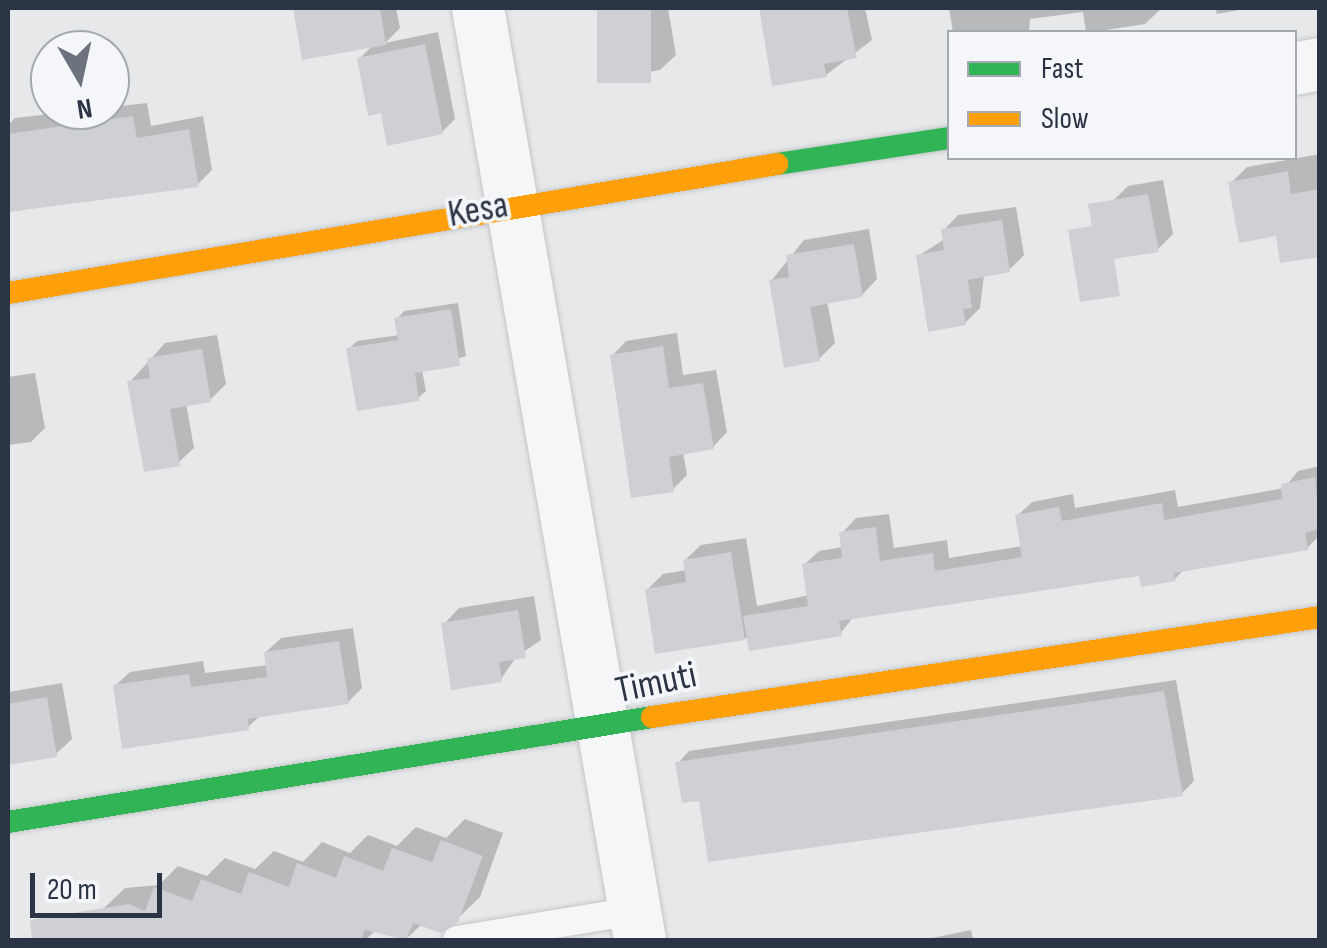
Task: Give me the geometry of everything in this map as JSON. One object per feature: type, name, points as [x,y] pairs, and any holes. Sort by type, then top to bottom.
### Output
[{"type":"street","points":[[478,8],[637,926]]},
{"type":"street","name":"Kesa","points":[[8,293],[511,204],[947,138]]},
{"type":"street","name":"Timuti","points":[[8,822],[601,730],[674,712],[1320,618]]},
{"type":"lane","points":[[457,940],[637,926]]},
{"type":"building","points":[[293,8],[380,8],[386,45],[302,60]]},
{"type":"building","points":[[597,8],[651,8],[651,83],[597,83]]},
{"type":"building","points":[[759,8],[847,8],[857,58],[824,64],[827,77],[772,86]]},
{"type":"building","points":[[425,44],[443,134],[387,146],[381,113],[368,116],[357,58]]},
{"type":"building","points":[[130,116],[137,138],[189,129],[199,187],[8,212],[8,134],[36,130],[130,130]]},
{"type":"building","points":[[1288,171],[1291,194],[1320,189],[1320,257],[1280,263],[1276,236],[1239,243],[1228,182]]},
{"type":"building","points":[[1148,194],[1159,252],[1114,259],[1120,296],[1080,302],[1068,230],[1092,226],[1088,204]]},
{"type":"building","points":[[1002,220],[1010,272],[968,280],[972,308],[963,309],[966,325],[928,332],[916,255],[944,250],[941,229]]},
{"type":"building","points":[[854,244],[863,297],[810,307],[820,361],[784,368],[769,280],[789,277],[786,255]]},
{"type":"building","points":[[451,309],[460,366],[415,373],[419,401],[357,411],[346,348],[398,340],[394,318]]},
{"type":"building","points":[[663,346],[669,388],[703,383],[714,449],[669,457],[674,492],[631,498],[610,355]]},
{"type":"building","points":[[202,349],[211,402],[170,409],[180,466],[144,472],[127,381],[150,378],[147,358]]},
{"type":"building","points":[[1315,477],[1320,529],[1305,533],[1308,550],[1174,573],[1176,581],[1141,587],[1139,576],[839,621],[842,636],[749,651],[743,616],[808,606],[802,564],[842,558],[839,532],[876,527],[880,561],[933,553],[935,571],[1022,557],[1015,515],[1059,507],[1062,521],[1162,503],[1164,520],[1282,499],[1281,484]]},
{"type":"building","points":[[731,552],[745,640],[655,654],[645,589],[686,582],[683,560]]},
{"type":"building","points":[[518,610],[526,658],[499,662],[502,682],[451,690],[441,623]]},
{"type":"building","points":[[339,641],[349,704],[248,719],[249,730],[122,749],[113,685],[189,674],[191,687],[267,677],[264,652]]},
{"type":"building","points":[[1164,691],[1183,796],[708,862],[699,801],[682,803],[675,762]]},
{"type":"building","points":[[47,697],[57,757],[8,765],[8,704]]},
{"type":"building","points":[[441,840],[483,856],[458,922],[441,933],[413,923],[406,940],[365,930],[361,940],[32,940],[30,920],[129,904],[145,911],[154,887],[192,901],[201,879],[241,894],[249,872],[289,887],[297,863],[336,878],[344,856],[383,871],[392,848],[432,862]]},
{"type":"traffic: fast","points":[[777,164],[947,138]]},
{"type":"traffic: fast","points":[[8,822],[652,717]]},
{"type":"traffic: slow","points":[[8,293],[777,164]]},
{"type":"traffic: slow","points":[[652,717],[1320,617]]}]
